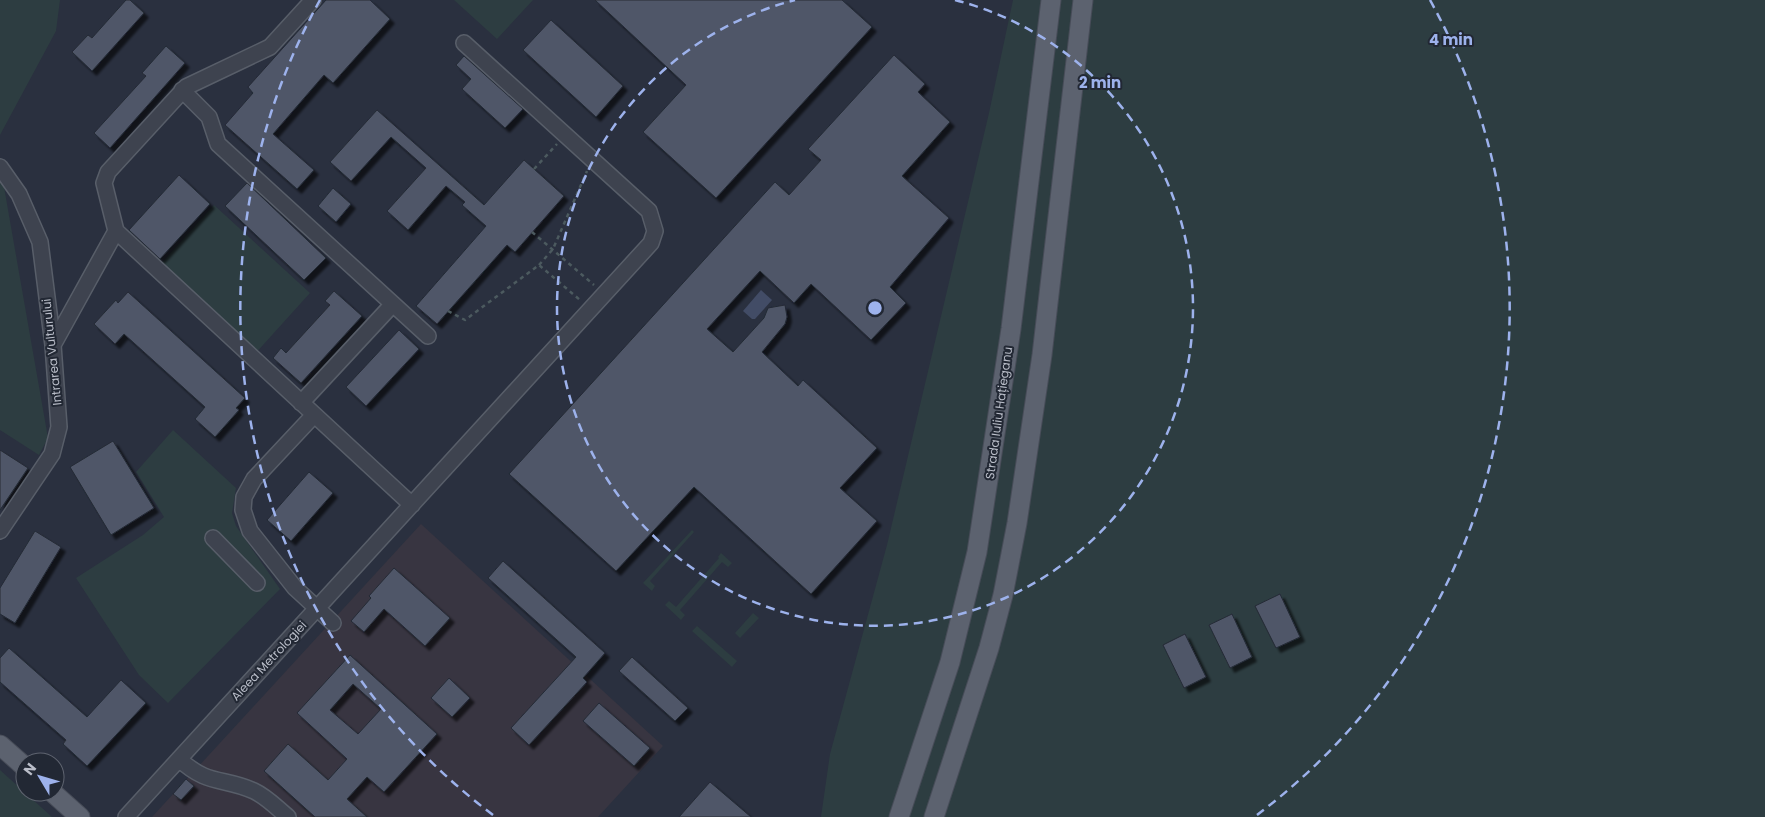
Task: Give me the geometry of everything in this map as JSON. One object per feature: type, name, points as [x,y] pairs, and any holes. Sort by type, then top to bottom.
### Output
[{"type":"main road","name":"Strada Iuliu Hațieganu","points":[[899,817],[950,662],[975,560],[1004,384],[1051,0]]},
{"type":"main road","points":[[934,817],[989,648],[1010,562],[1042,355],[1083,0]]},
{"type":"main road","points":[[1041,83],[1073,87]]},
{"type":"main road","points":[[0,745],[15,758]]},
{"type":"main road","points":[[63,802],[80,817]]},
{"type":"street","points":[[313,0],[270,46],[182,90],[104,178],[116,231],[412,505]]},
{"type":"street","points":[[464,43],[592,160]]},
{"type":"street","points":[[182,90],[210,117],[218,144],[428,336]]},
{"type":"street","name":"Aleea Metrologiei","points":[[126,817],[318,609],[650,243],[655,231],[649,211],[592,160]]},
{"type":"street","name":"Intrarea Vulturului","points":[[0,167],[19,194],[40,242],[53,345],[58,435],[52,454],[0,531]]},
{"type":"street","points":[[53,345],[116,231]]},
{"type":"street","points":[[301,403],[393,304]]},
{"type":"street","points":[[314,415],[254,479],[244,497],[242,510],[250,531],[295,588],[333,623]]},
{"type":"street","points":[[214,538],[257,583]]},
{"type":"street","points":[[179,759],[199,775],[253,791],[267,799],[288,817]]},
{"type":"path","points":[[534,169],[564,135]]},
{"type":"path","points":[[448,311],[465,320],[539,265],[552,249],[592,160]]},
{"type":"path","points":[[532,232],[604,294]]},
{"type":"path","points":[[539,265],[591,309]]},
{"type":"shaded area","points":[[0,0],[60,0],[56,31],[0,135]]},
{"type":"shaded area","points":[[454,0],[533,0],[497,39]]},
{"type":"shaded area","points":[[1013,0],[1765,0],[1765,817],[821,817],[830,754],[887,545],[989,113]]},
{"type":"shaded area","points":[[0,164],[48,438],[39,455],[0,430]]},
{"type":"shaded area","points":[[214,205],[310,293],[254,355],[158,267]]},
{"type":"shaded area","points":[[173,430],[236,488],[232,513],[236,526],[280,589],[168,703],[139,675],[76,578],[143,535],[164,517],[136,472]]},
{"type":"shaded area","points":[[421,524],[663,746],[598,817],[152,817]]},
{"type":"shaded area","points":[[692,530],[694,532],[650,581],[655,586],[652,591],[643,583]]},
{"type":"shaded area","points":[[721,553],[732,563],[728,567],[722,562],[680,610],[685,615],[681,620],[665,605],[669,601],[676,607],[719,558]]},
{"type":"shaded area","points":[[753,613],[759,618],[740,638],[735,633]]},
{"type":"shaded area","points":[[697,626],[737,661],[732,667],[692,631]]},
{"type":"shaded area","points":[[0,770],[15,784],[15,802],[35,802],[52,817],[0,817]]},
{"type":"water","points":[[761,290],[772,300],[755,319],[752,319],[743,311]]},
{"type":"building","points":[[126,0],[130,0],[144,13],[92,71],[72,52],[88,35],[92,38]]},
{"type":"building","points":[[326,0],[370,0],[390,19],[333,83],[324,75],[273,134],[314,170],[297,189],[225,125],[253,93],[248,87]]},
{"type":"building","points":[[595,0],[842,0],[872,27],[716,198],[643,132],[686,85]]},
{"type":"building","points":[[551,20],[623,86],[596,117],[523,50]]},
{"type":"building","points":[[166,46],[185,63],[110,148],[94,133],[146,76],[142,73]]},
{"type":"building","points":[[894,55],[925,84],[918,92],[950,122],[902,176],[949,218],[890,287],[906,303],[871,340],[811,284],[794,303],[760,271],[707,329],[733,352],[764,318],[768,308],[785,305],[787,317],[785,324],[762,352],[798,386],[803,380],[877,448],[840,488],[877,521],[811,594],[694,487],[616,571],[509,474],[775,182],[789,195],[821,160],[808,149]]},
{"type":"building","points":[[464,56],[523,109],[505,128],[462,89],[471,79],[456,65]]},
{"type":"building","points":[[377,110],[484,205],[524,160],[564,196],[515,252],[507,245],[437,324],[416,306],[486,226],[462,205],[465,202],[446,186],[408,230],[387,211],[426,168],[391,137],[351,181],[330,162]]},
{"type":"building","points":[[179,175],[210,204],[160,259],[129,230]]},
{"type":"building","points":[[247,183],[326,258],[304,280],[225,206]]},
{"type":"building","points":[[333,188],[351,204],[336,222],[318,206]]},
{"type":"building","points":[[334,291],[362,316],[301,383],[273,358],[281,348],[286,353],[330,305],[325,301]]},
{"type":"building","points":[[128,292],[245,398],[236,408],[239,410],[215,437],[195,419],[205,407],[124,334],[115,344],[94,324],[116,300],[118,303]]},
{"type":"building","points":[[399,330],[419,349],[366,406],[346,387]]},
{"type":"building","points":[[113,441],[154,508],[111,535],[70,467]]},
{"type":"building","points":[[0,450],[28,468],[0,510]]},
{"type":"building","points":[[309,472],[333,493],[291,541],[267,520]]},
{"type":"building","points":[[35,531],[61,547],[15,623],[0,614],[0,588]]},
{"type":"building","points":[[503,561],[605,653],[583,678],[587,682],[529,745],[511,728],[576,657],[488,578]]},
{"type":"building","points":[[394,568],[450,618],[425,646],[384,609],[364,632],[351,621],[371,598],[369,596]]},
{"type":"building","points":[[1280,594],[1300,637],[1276,648],[1255,606]]},
{"type":"building","points":[[1232,614],[1252,657],[1230,668],[1209,625]]},
{"type":"building","points":[[1185,634],[1206,677],[1184,688],[1163,645]]},
{"type":"building","points":[[9,648],[87,717],[121,680],[146,703],[87,766],[63,744],[66,740],[0,682],[0,658]]},
{"type":"building","points":[[350,655],[437,734],[384,792],[367,777],[347,799],[367,817],[315,817],[264,771],[288,744],[328,780],[347,759],[297,713]],"holes":[[[353,684],[381,709],[358,734],[330,710]]]},
{"type":"building","points":[[632,657],[688,708],[675,721],[619,671]]},
{"type":"building","points":[[449,678],[470,698],[452,717],[431,698]]},
{"type":"building","points":[[599,703],[650,748],[634,766],[583,721]]},
{"type":"building","points":[[186,779],[194,786],[181,800],[173,794]]},
{"type":"building","points":[[710,782],[751,817],[679,817]]}]
